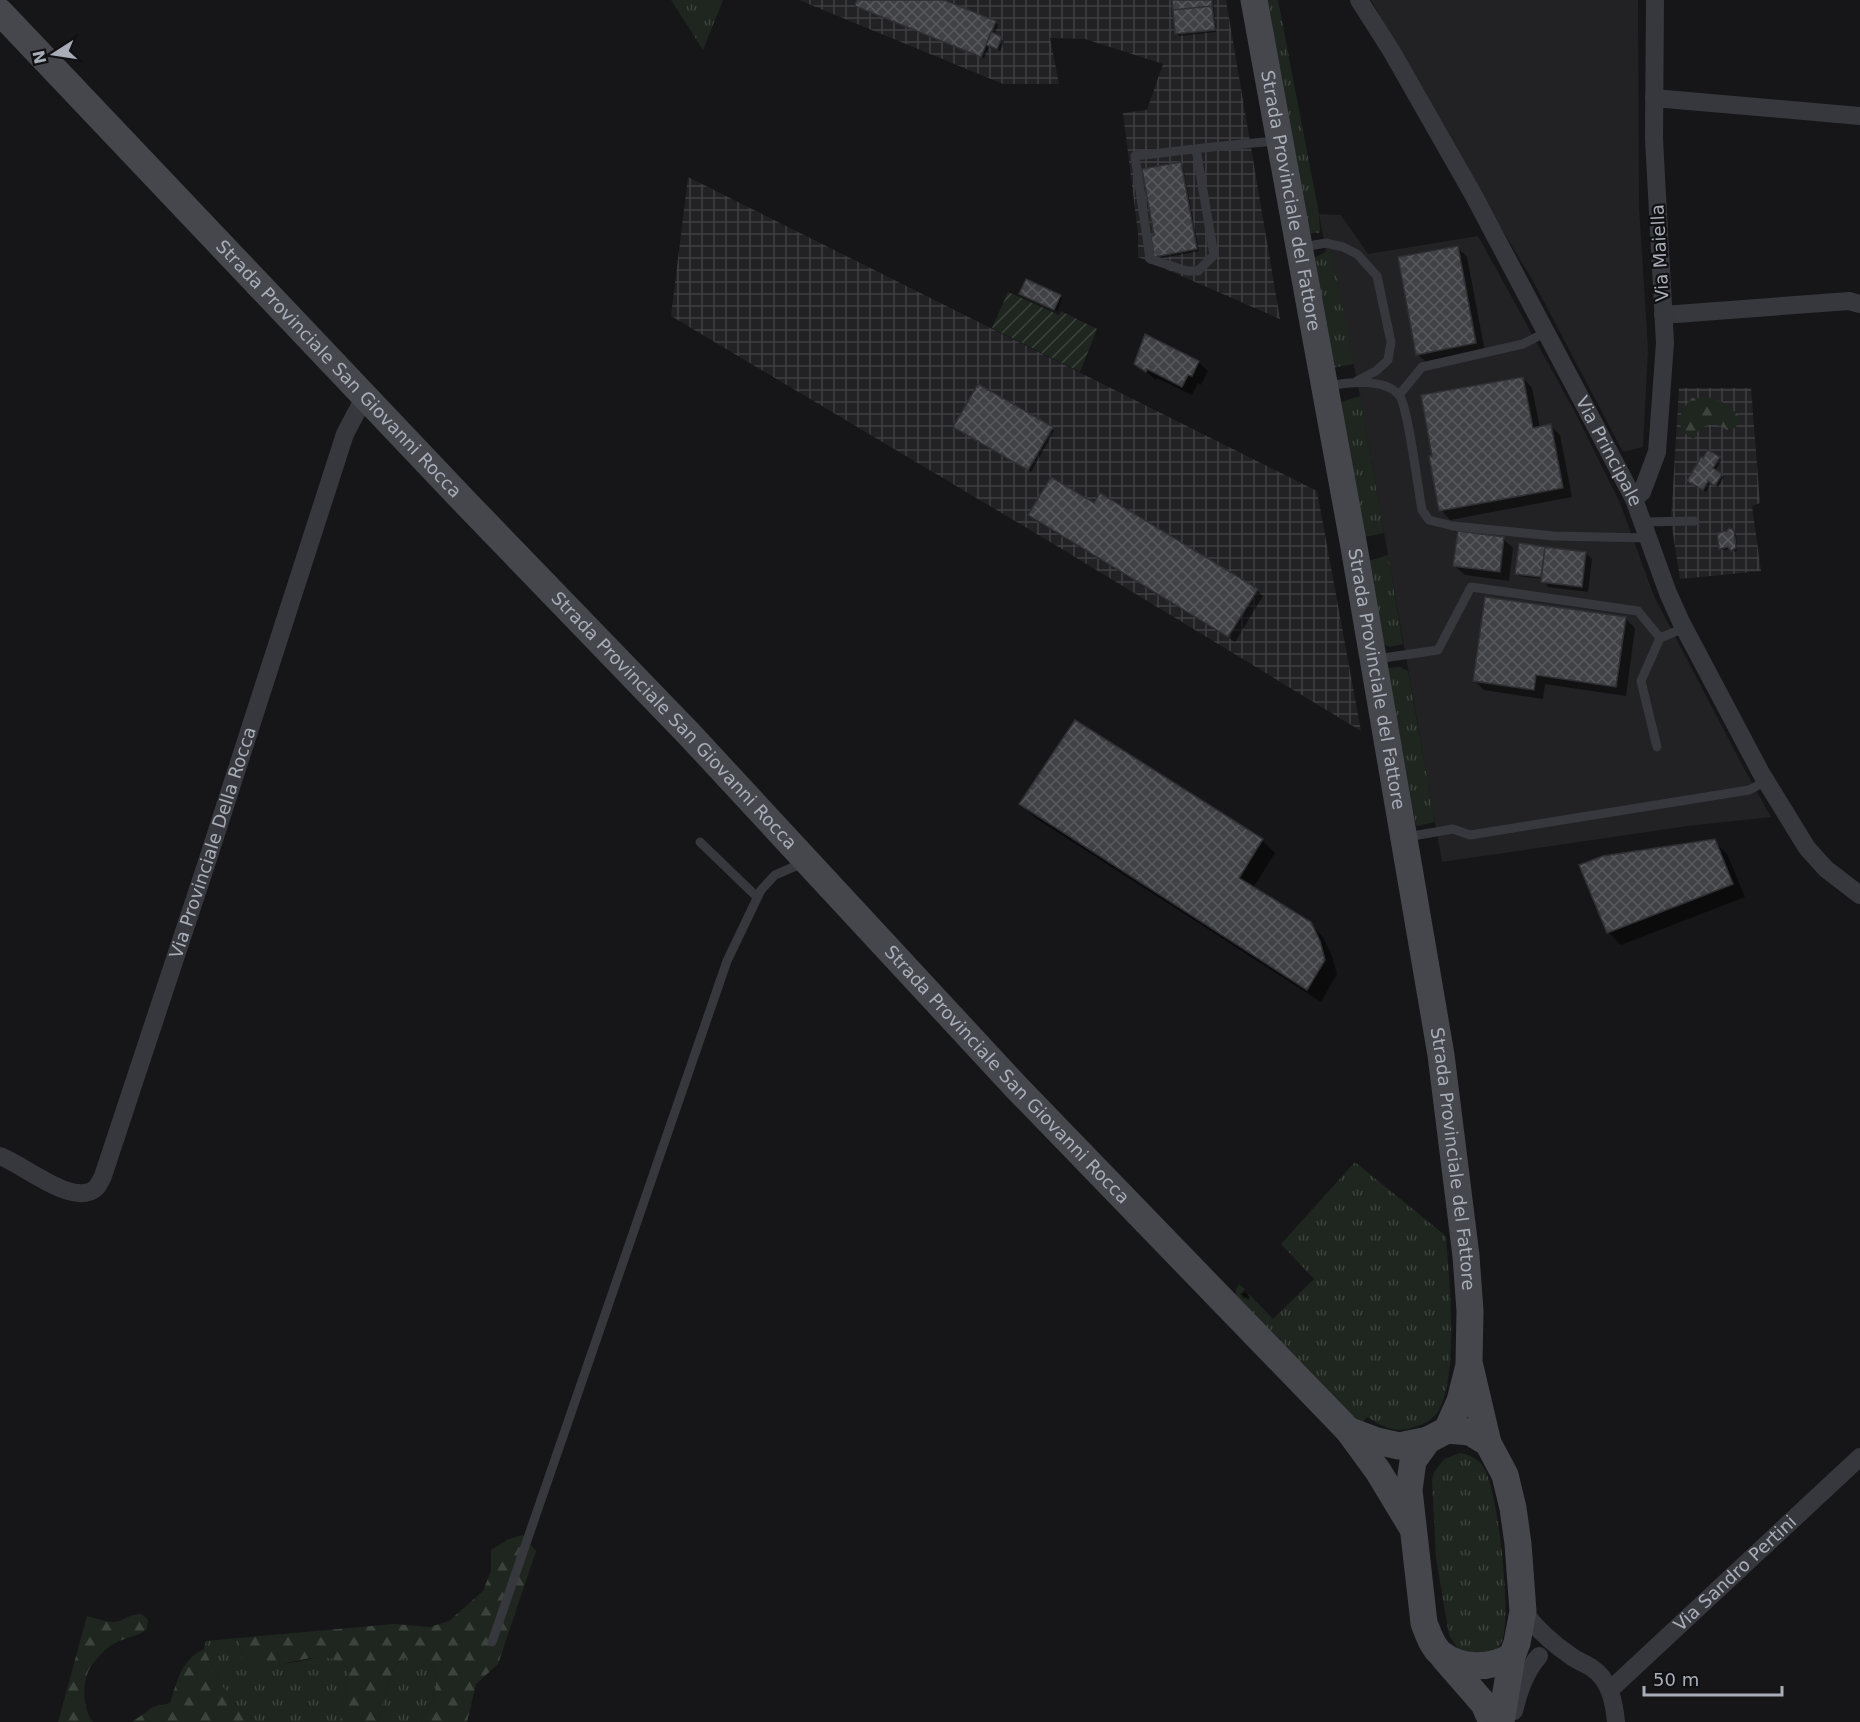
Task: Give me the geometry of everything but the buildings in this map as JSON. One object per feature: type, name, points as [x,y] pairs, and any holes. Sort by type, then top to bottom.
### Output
[{"type":"main road","name":"Strada Provinciale del Fattore","points":[[1254,0],[1373,660],[1441,1055],[1466,1256],[1470,1311],[1470,1362],[1488,1443],[1505,1475],[1513,1508],[1523,1611],[1517,1644],[1526,1656]]},
{"type":"main road","name":"Strada Provinciale San Giovanni Rocca","points":[[0,12],[689,734],[1017,1088],[1348,1430],[1378,1471],[1413,1529]]},
{"type":"main road","name":"Strada Provinciale del Fattore","points":[[1439,1652],[1424,1623],[1409,1490],[1413,1461],[1437,1435],[1460,1401],[1470,1362]]},
{"type":"main road","name":"Strada Provinciale San Giovanni Rocca","points":[[1348,1430],[1377,1441],[1399,1446],[1437,1435]]},
{"type":"main road","points":[[1437,1435],[1470,1432],[1488,1443]]},
{"type":"main road","points":[[1439,1652],[1460,1664],[1483,1667],[1526,1656]]},
{"type":"main road","points":[[1439,1652],[1484,1704],[1492,1722]]},
{"type":"main road","points":[[1501,1722],[1526,1656]]},
{"type":"street","name":"Via Principale","points":[[1359,0],[1392,52],[1474,196],[1634,499],[1668,593],[1684,628],[1766,782],[1807,848],[1826,869],[1860,895]]},
{"type":"street","name":"Via Maiella","points":[[1634,499],[1642,492],[1657,452],[1665,343],[1653,140],[1655,0]]},
{"type":"street","points":[[1654,98],[1860,116]]},
{"type":"street","points":[[1663,315],[1849,301],[1860,304]]},
{"type":"street","name":"Via Provinciale Della Rocca","points":[[0,1156],[12,1160],[72,1194],[88,1193],[96,1188],[103,1176],[209,857],[345,434],[365,396]]},
{"type":"street","name":"Via Sandro Pertini","points":[[1610,1690],[1860,1456]]},
{"type":"street","points":[[1523,1611],[1539,1629],[1572,1657],[1593,1669],[1610,1690],[1616,1722]]},
{"type":"street","points":[[1526,1656],[1572,1657]]},
{"type":"street","points":[[1512,1722],[1522,1683],[1531,1665],[1526,1656]]},
{"type":"lane","points":[[1197,149],[1214,255],[1198,271],[1187,271],[1150,259],[1135,156],[1197,149],[1279,141]]},
{"type":"lane","points":[[1299,248],[1326,243],[1343,247],[1357,254],[1377,276],[1391,342],[1388,360],[1376,371],[1357,381],[1324,387]]},
{"type":"lane","points":[[1399,395],[1422,367],[1523,344],[1546,332]]},
{"type":"lane","points":[[1357,381],[1387,387],[1399,395],[1405,411],[1422,510],[1429,520],[1454,526],[1553,536],[1647,530],[1695,521]]},
{"type":"lane","points":[[1373,660],[1438,650],[1471,587],[1638,611],[1660,638]]},
{"type":"lane","points":[[1657,747],[1641,681],[1660,638],[1684,628]]},
{"type":"lane","points":[[1404,837],[1453,829],[1470,835],[1749,790],[1766,782]]},
{"type":"lane","points":[[700,842],[757,897]]},
{"type":"lane","points":[[492,1642],[727,961],[761,890],[775,875],[807,861]]},
{"type":"shaded area","points":[[799,0],[1226,0],[1280,319],[1138,257],[1138,233],[1123,113],[1147,110],[1163,64],[1085,39],[1050,38],[1059,84],[1003,84]]},
{"type":"shaded area","points":[[1371,0],[1638,0],[1639,206],[1648,349],[1643,447],[1623,452],[1533,281],[1457,155]]},
{"type":"shaded area","points":[[688,177],[1317,491],[1361,731],[1052,543],[671,316]]},
{"type":"shaded area","points":[[1319,214],[1341,215],[1368,254],[1478,236],[1575,412],[1620,503],[1654,596],[1771,817],[1688,826],[1442,862],[1360,396],[1331,250],[1326,252]]},
{"type":"shaded area","points":[[1679,388],[1751,388],[1760,503],[1752,506],[1761,571],[1680,579],[1671,521]]},
{"type":"green space","points":[[671,0],[723,0],[703,50]]},
{"type":"green space","points":[[1266,0],[1278,0],[1319,214],[1320,233],[1309,233]]},
{"type":"green space","points":[[1331,249],[1354,364],[1331,368],[1314,258]]},
{"type":"green space","points":[[1008,292],[1059,315],[1061,311],[1097,329],[1080,372],[992,328]]},
{"type":"green space","points":[[1360,396],[1384,533],[1364,537],[1341,402]]},
{"type":"green space","points":[[1708,397],[1729,407],[1739,417],[1739,422],[1735,428],[1727,430],[1717,425],[1708,425],[1700,430],[1694,439],[1687,435],[1680,426],[1683,409],[1692,398]]},
{"type":"green space","points":[[1388,555],[1403,644],[1389,647],[1383,644],[1369,561]]},
{"type":"green space","points":[[1400,667],[1408,671],[1435,822],[1416,826],[1388,668]]},
{"type":"green space","points":[[1355,1162],[1446,1236],[1451,1301],[1449,1377],[1437,1413],[1427,1422],[1407,1429],[1395,1430],[1367,1417],[1362,1423],[1317,1387],[1235,1298],[1239,1284],[1245,1289],[1240,1294],[1244,1299],[1249,1294],[1273,1319],[1314,1279],[1281,1244]]},
{"type":"green space","points":[[1460,1453],[1473,1457],[1483,1466],[1494,1498],[1502,1550],[1505,1624],[1501,1643],[1489,1655],[1460,1652],[1449,1635],[1436,1558],[1432,1480],[1434,1472],[1444,1459]]},
{"type":"green space","points":[[523,1535],[536,1551],[498,1664],[476,1684],[467,1722],[421,1722],[436,1690],[435,1674],[426,1658],[403,1658],[393,1669],[378,1722],[340,1722],[348,1669],[341,1663],[333,1659],[318,1657],[280,1664],[249,1664],[242,1658],[238,1638],[394,1624],[430,1627],[449,1621],[483,1591],[491,1571],[491,1550],[509,1539]]},
{"type":"green space","points":[[142,1614],[148,1620],[147,1629],[110,1646],[88,1672],[84,1698],[93,1722],[58,1722],[87,1616],[114,1622]]},
{"type":"green space","points":[[238,1638],[241,1653],[272,1661],[291,1663],[324,1657],[340,1662],[348,1669],[340,1722],[257,1722],[236,1705],[222,1686],[204,1649],[206,1641]]},
{"type":"green space","points":[[204,1649],[222,1686],[236,1705],[257,1722],[132,1722],[153,1707],[170,1703],[185,1665]]},
{"type":"green space","points":[[403,1658],[426,1658],[435,1674],[436,1690],[426,1714],[421,1722],[378,1722],[393,1669]]}]
